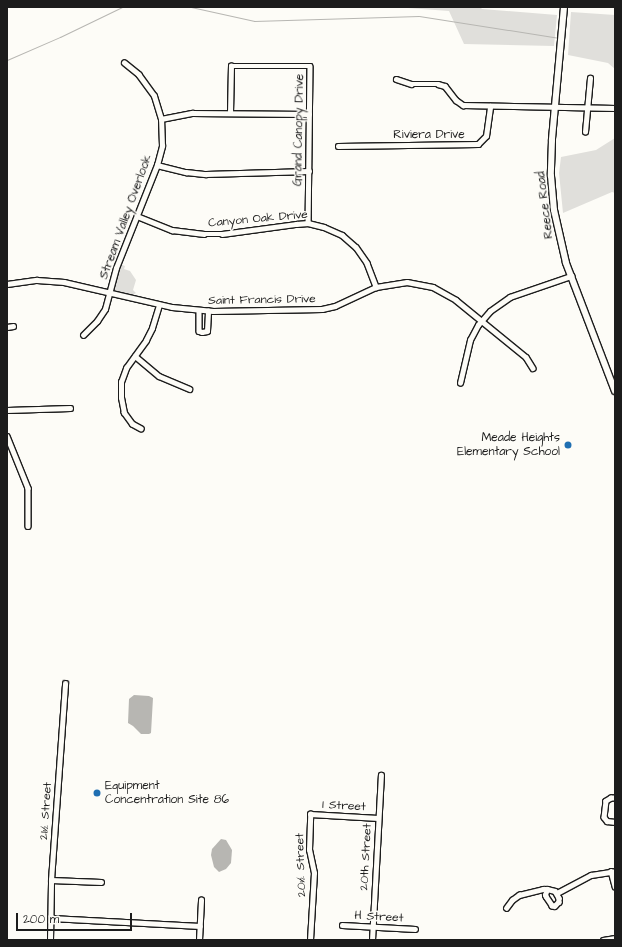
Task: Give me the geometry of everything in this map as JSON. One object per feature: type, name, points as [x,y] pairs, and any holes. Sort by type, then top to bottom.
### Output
[{"type":"main road","name":"Reece Road","points":[[564,7],[551,158],[552,193],[558,233],[570,276],[615,390]]},
{"type":"street","name":"Stream Valley Overlook","points":[[83,335],[102,315],[117,264],[157,165],[162,146],[161,118],[150,89],[139,75],[124,63]]},
{"type":"street","name":"Grand Canopy Drive","points":[[230,113],[231,66],[310,66],[308,223]]},
{"type":"street","points":[[585,132],[590,78]]},
{"type":"street","points":[[396,79],[410,84],[445,86],[456,100],[463,105],[555,105],[587,108],[615,108]]},
{"type":"street","name":"Riviera Drive","points":[[338,146],[478,144],[486,136],[490,106]]},
{"type":"street","points":[[161,118],[192,113],[309,114]]},
{"type":"street","points":[[157,165],[181,171],[206,174],[309,171]]},
{"type":"street","name":"Canyon Oak Drive","points":[[136,216],[166,228],[204,234],[308,223],[333,230],[349,240],[367,263],[376,287]]},
{"type":"street","points":[[460,383],[468,345],[474,332],[490,311],[510,297],[570,276]]},
{"type":"street","name":"Saint Francis Drive","points":[[7,284],[37,280],[56,281],[110,292],[159,305],[208,311],[322,309],[334,306],[376,287],[407,282],[433,287],[456,300],[526,357],[533,368]]},
{"type":"street","points":[[141,430],[132,424],[128,419],[121,398],[123,375],[152,328],[159,305]]},
{"type":"street","points":[[199,311],[199,331],[202,332],[207,330],[208,311]]},
{"type":"street","points":[[7,327],[13,326]]},
{"type":"street","points":[[135,356],[159,376],[189,389]]},
{"type":"street","points":[[7,410],[70,408]]},
{"type":"street","points":[[7,436],[28,488],[28,526]]},
{"type":"street","name":"21½ Street","points":[[50,940],[51,880],[65,683]]},
{"type":"street","name":"20th Street","points":[[372,940],[381,775]]},
{"type":"street","points":[[615,798],[611,798],[606,802],[604,817],[607,821],[615,822]]},
{"type":"street","name":"I Street","points":[[310,814],[378,818]]},
{"type":"street","name":"20½ Street","points":[[310,814],[308,846],[314,873],[310,940]]},
{"type":"street","points":[[557,893],[591,875],[613,871],[615,886]]},
{"type":"street","points":[[51,880],[101,882]]},
{"type":"street","points":[[506,908],[512,900],[519,895],[543,889],[547,889],[552,889],[557,893],[559,902],[555,906],[552,906],[545,894],[547,889]]},
{"type":"street","points":[[200,940],[201,900]]},
{"type":"street","points":[[51,918],[200,926]]},
{"type":"street","name":"H Street","points":[[342,926],[415,929]]},
{"type":"street","points":[[603,940],[615,938]]},
{"type":"shaded area","points":[[394,7],[480,7],[482,9],[557,15],[554,46],[464,44],[449,11]]},
{"type":"shaded area","points":[[571,12],[615,15],[615,69],[608,63],[568,55]]},
{"type":"shaded area","points":[[615,138],[615,193],[612,192],[563,213],[559,173],[561,157],[596,150]]},
{"type":"shaded area","points":[[122,265],[125,266],[124,269],[130,271],[136,280],[133,290],[136,293],[133,295],[116,291],[114,289],[119,268]]},
{"type":"shaded area","points":[[134,695],[149,696],[153,698],[151,733],[149,734],[141,734],[128,723],[129,699]]},
{"type":"shaded area","points":[[221,839],[226,840],[232,850],[231,863],[226,869],[219,872],[214,867],[211,855],[212,849]]},
{"type":"waterway","points":[[7,60],[60,37],[122,7]]},
{"type":"waterway","points":[[191,7],[254,21],[419,16],[559,38]]},
{"type":"place","name":"Meade Heights Elementary School","points":[[568,445]]},
{"type":"place","name":"Equipment Concentration Site 86","points":[[97,793]]}]
